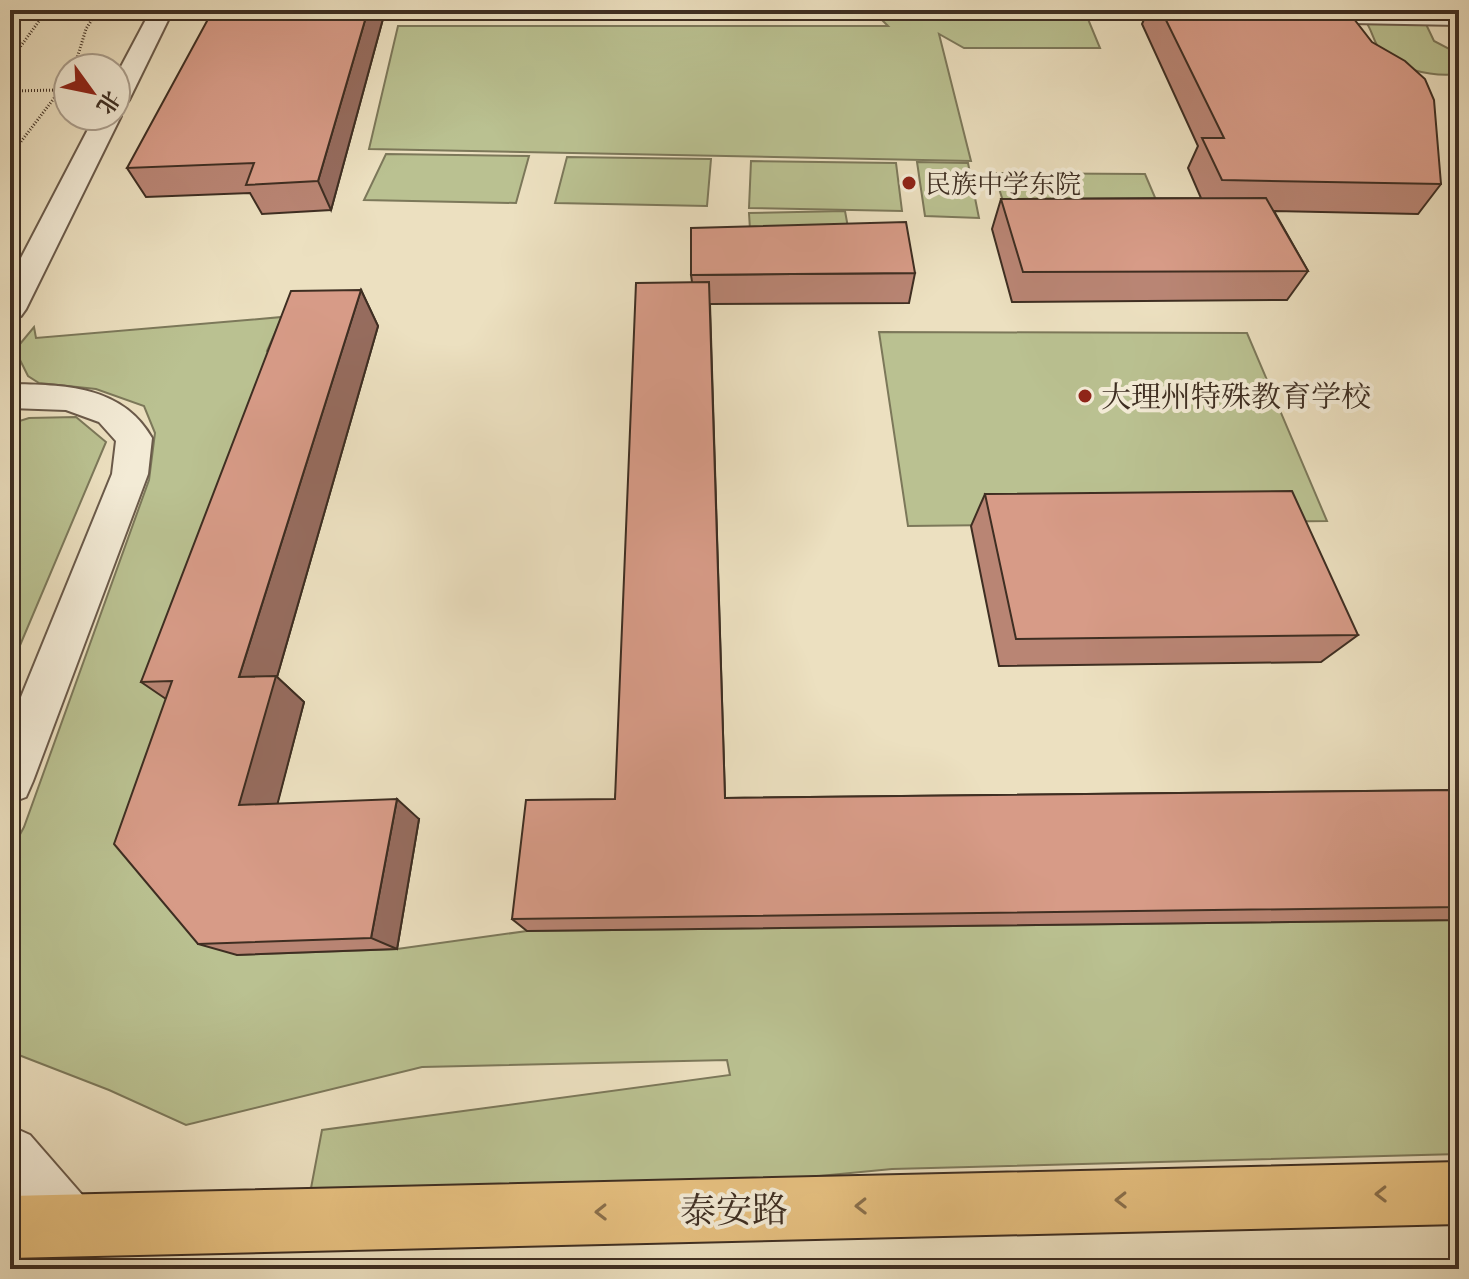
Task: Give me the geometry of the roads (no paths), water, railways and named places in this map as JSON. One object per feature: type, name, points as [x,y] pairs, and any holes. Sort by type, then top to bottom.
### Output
[{"type":"main road","name":"泰安路","points":[[10,1227],[1459,1193]]},
{"type":"street","points":[[132,69],[162,10]]},
{"type":"street","points":[[1039,10],[1226,13]]},
{"type":"street","points":[[1272,14],[1459,18]]},
{"type":"street","points":[[10,309],[100,132]]},
{"type":"street","points":[[10,396],[68,398],[111,413],[134,438],[130,474],[10,781]]},
{"type":"street","points":[[10,1155],[70,1226]]},
{"type":"place","name":"民族中学东院","points":[[909,183]]},
{"type":"place","name":"大理州特殊教育学校","points":[[1085,396]]}]
